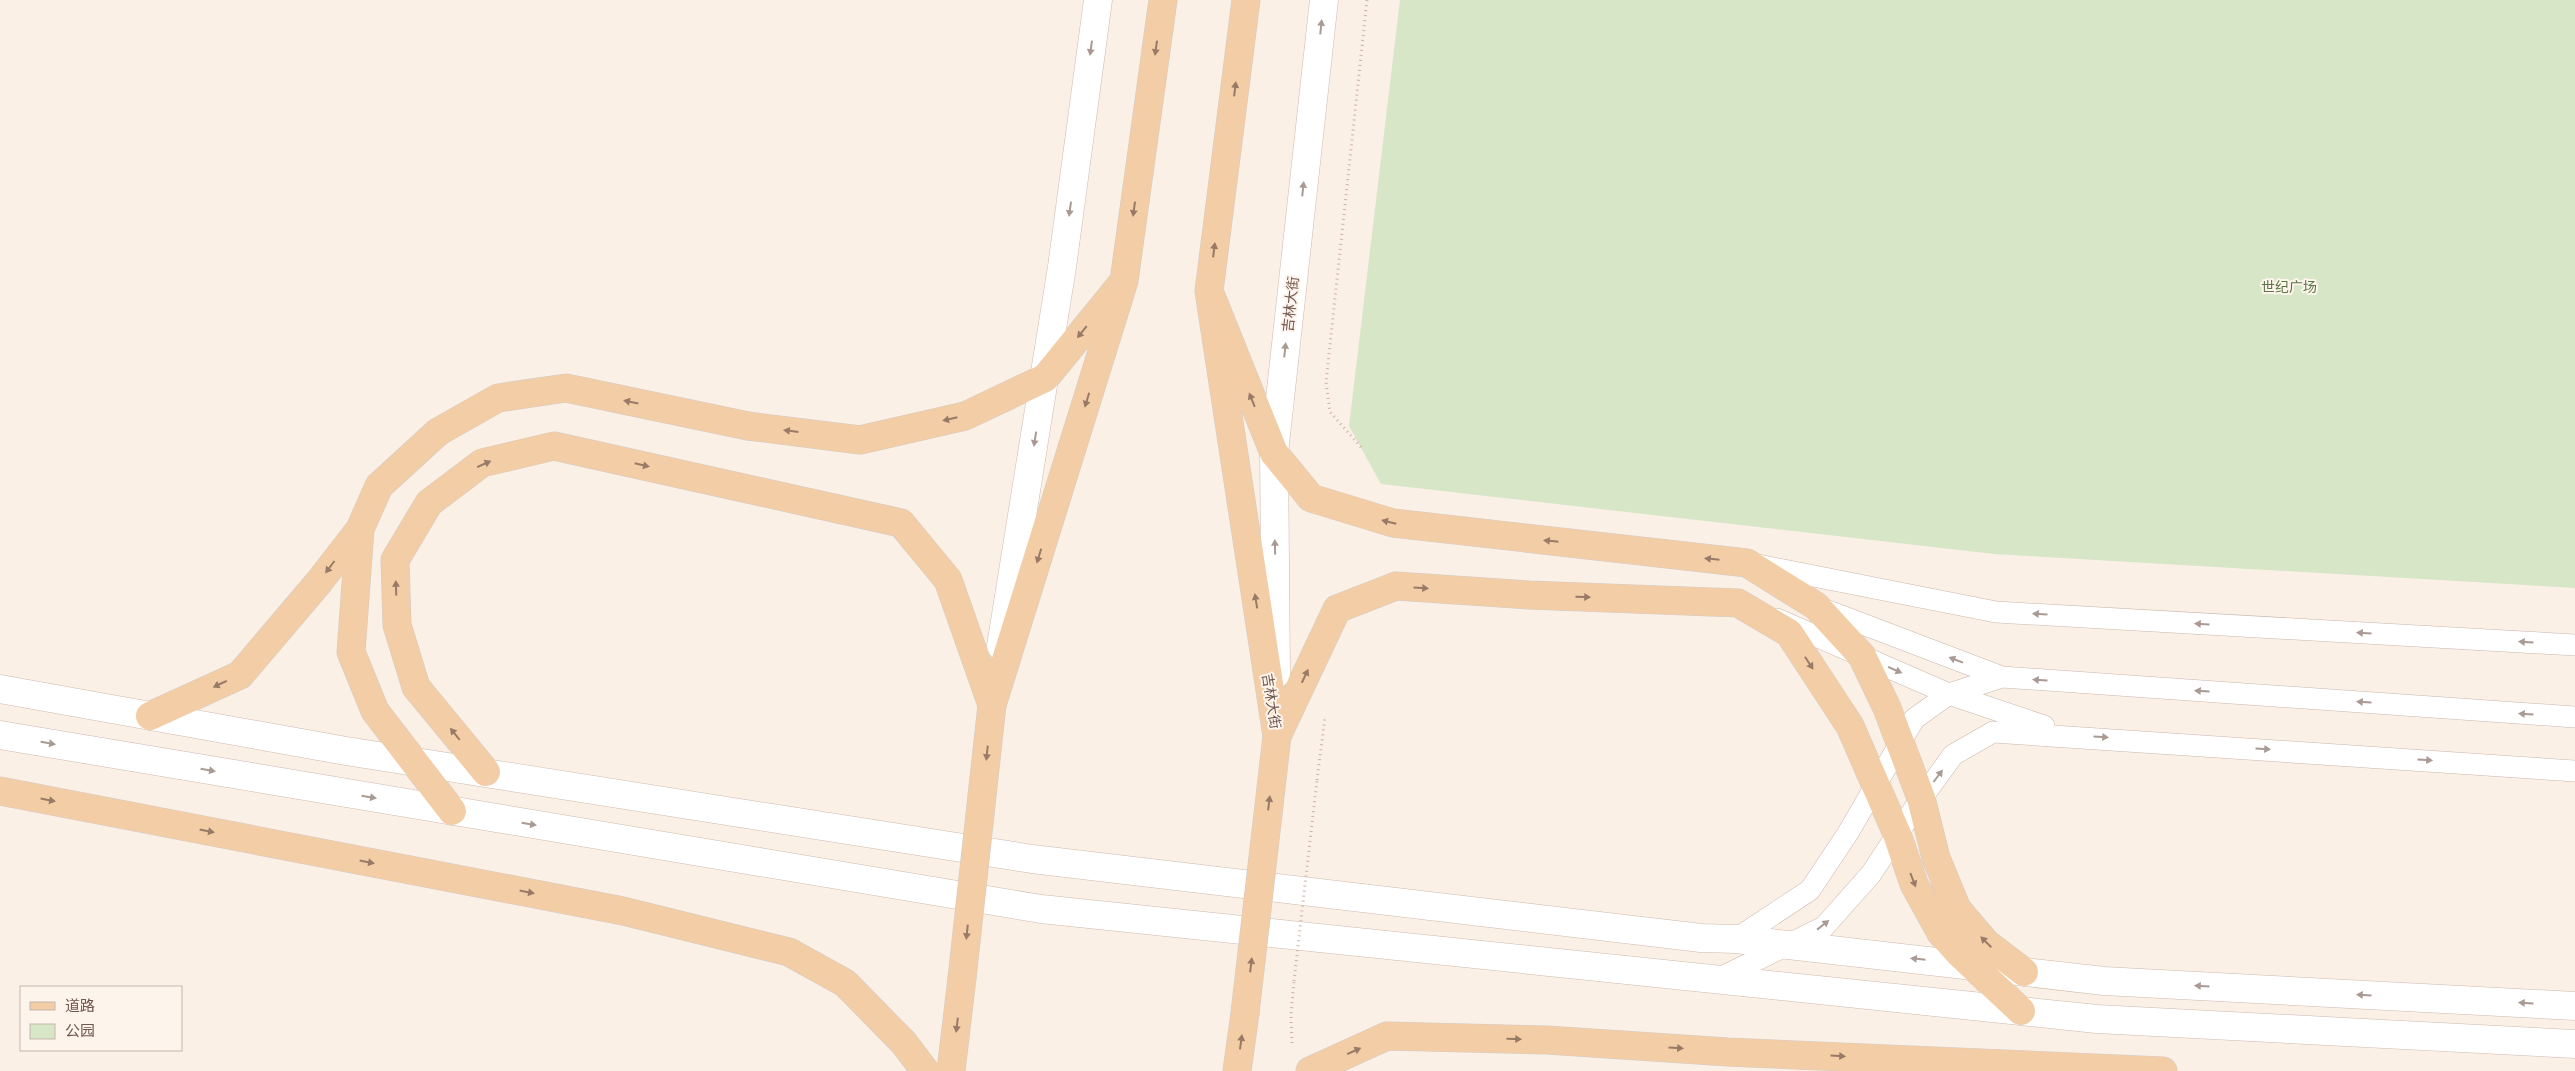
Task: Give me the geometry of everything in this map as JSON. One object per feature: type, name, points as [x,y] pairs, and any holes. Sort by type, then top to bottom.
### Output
[{"type":"main road","points":[[951,1071],[992,705],[1062,267],[1098,0]]},
{"type":"main road","points":[[992,705],[1124,281],[1163,0]]},
{"type":"main road","name":"吉林大街","points":[[1246,0],[1209,291],[1277,736]]},
{"type":"main road","name":"吉林大街","points":[[1277,736],[1274,453],[1324,0]]},
{"type":"main road","points":[[150,716],[240,675],[319,582],[360,528],[379,486],[438,432],[498,398],[566,388],[748,426],[860,440],[965,416],[1045,378],[1124,281]]},
{"type":"main road","points":[[1209,291],[1274,453],[1311,498],[1393,524],[1747,563],[1816,606],[1862,656],[1900,742],[1921,798],[1936,858],[1958,909],[1986,943],[2024,972]]},
{"type":"main road","points":[[486,772],[416,687],[397,625],[396,560],[429,503],[482,463],[554,446],[901,524],[948,580],[992,705]]},
{"type":"main road","points":[[360,528],[351,652],[375,711],[452,811]]},
{"type":"main road","points":[[1237,1071],[1277,736],[1337,610],[1396,586],[1528,595],[1738,602],[1789,633],[1850,726],[1897,834],[1914,884],[1940,933],[1972,966],[2021,1011]]},
{"type":"main road","points":[[0,689],[413,761],[1032,859],[1701,938],[1736,939],[2104,981],[2575,1006]]},
{"type":"main road","points":[[0,735],[1041,909],[2097,1019],[2575,1044]]},
{"type":"main road","points":[[0,791],[623,911],[789,952],[845,983],[904,1043],[925,1071]]},
{"type":"main road","points":[[1301,1062],[1387,1036],[1547,1040],[1738,1052],[2163,1071]]},
{"type":"lane","points":[[1747,563],[1996,612],[2575,645]]},
{"type":"lane","points":[[1738,602],[1949,694],[2071,735]]},
{"type":"lane","points":[[1816,606],[2002,677],[2575,717]]},
{"type":"lane","points":[[1736,939],[1810,890],[1848,833],[1914,719],[1949,694],[2002,677]]},
{"type":"lane","points":[[1718,979],[1824,927],[1871,874],[1921,798],[1953,755],[1993,732],[2071,735],[2575,771]]},
{"type":"path","points":[[1360,447],[1330,412],[1326,382],[1367,0]]},
{"type":"path","points":[[1301,1062],[1291,1016],[1327,712]]},
{"type":"green space","name":"世纪广场","points":[[1400,0],[2575,0],[2575,588],[1994,554],[1381,484],[1349,426]]}]
